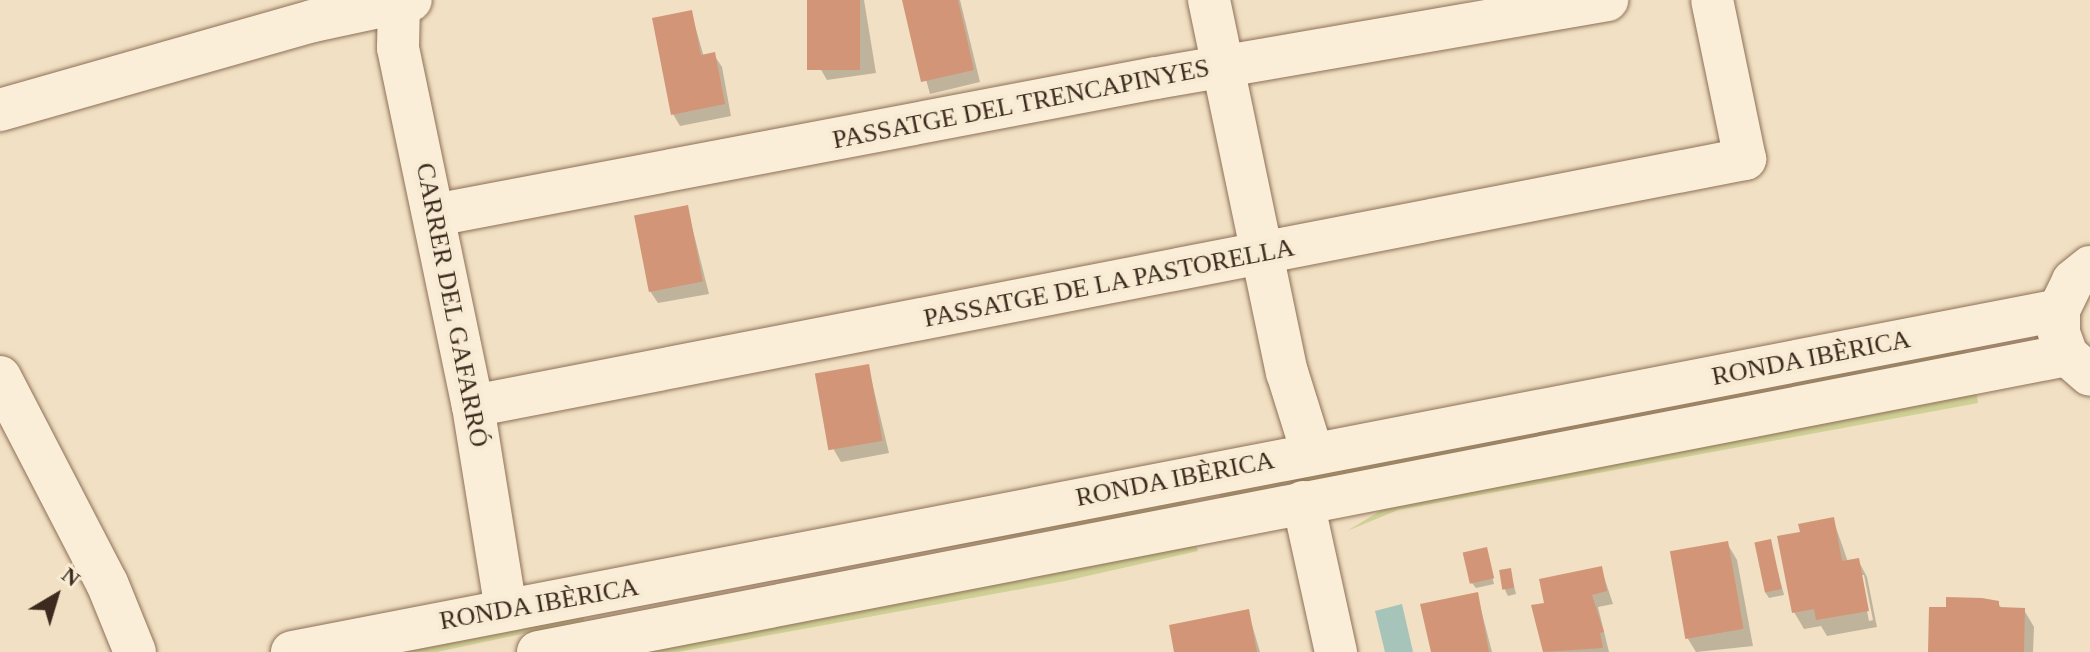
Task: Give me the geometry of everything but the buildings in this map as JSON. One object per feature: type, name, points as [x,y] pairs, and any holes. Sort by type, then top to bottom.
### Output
[{"type":"street","points":[[1209,0],[1287,372],[1312,452]]},
{"type":"street","name":"PASSATGE DEL TRENCAPINYES","points":[[435,215],[1221,67],[1607,0]]},
{"type":"street","name":"PASSATGE DE LA PASTORELLA","points":[[473,406],[1745,159],[1712,0]]},
{"type":"street","points":[[0,110],[313,21],[405,1]]},
{"type":"street","name":"CARRER DEL GAFARRÓ","points":[[405,1],[398,48],[473,406],[506,609]]},
{"type":"street","points":[[2059,310],[2073,281],[2090,267]]},
{"type":"street","name":"RONDA IBÈRICA","points":[[292,652],[1312,452],[2059,310],[2059,333],[2083,372],[1303,502],[538,652]]},
{"type":"street","points":[[0,377],[107,583],[135,652]]},
{"type":"street","points":[[1303,502],[1336,652]]},
{"type":"green space","points":[[1965,344],[1968,359],[1221,502],[1219,492]]},
{"type":"green space","points":[[1976,389],[1978,403],[1398,510],[1347,531],[1390,505]]},
{"type":"green space","points":[[1185,495],[1187,506],[615,607],[613,596]]},
{"type":"green space","points":[[1195,543],[1198,551],[1065,581],[678,652],[621,652]]},
{"type":"green space","points":[[582,613],[584,621],[437,652],[383,652]]},
{"type":"water","points":[[1402,604],[1413,652],[1385,652],[1375,611]]}]
